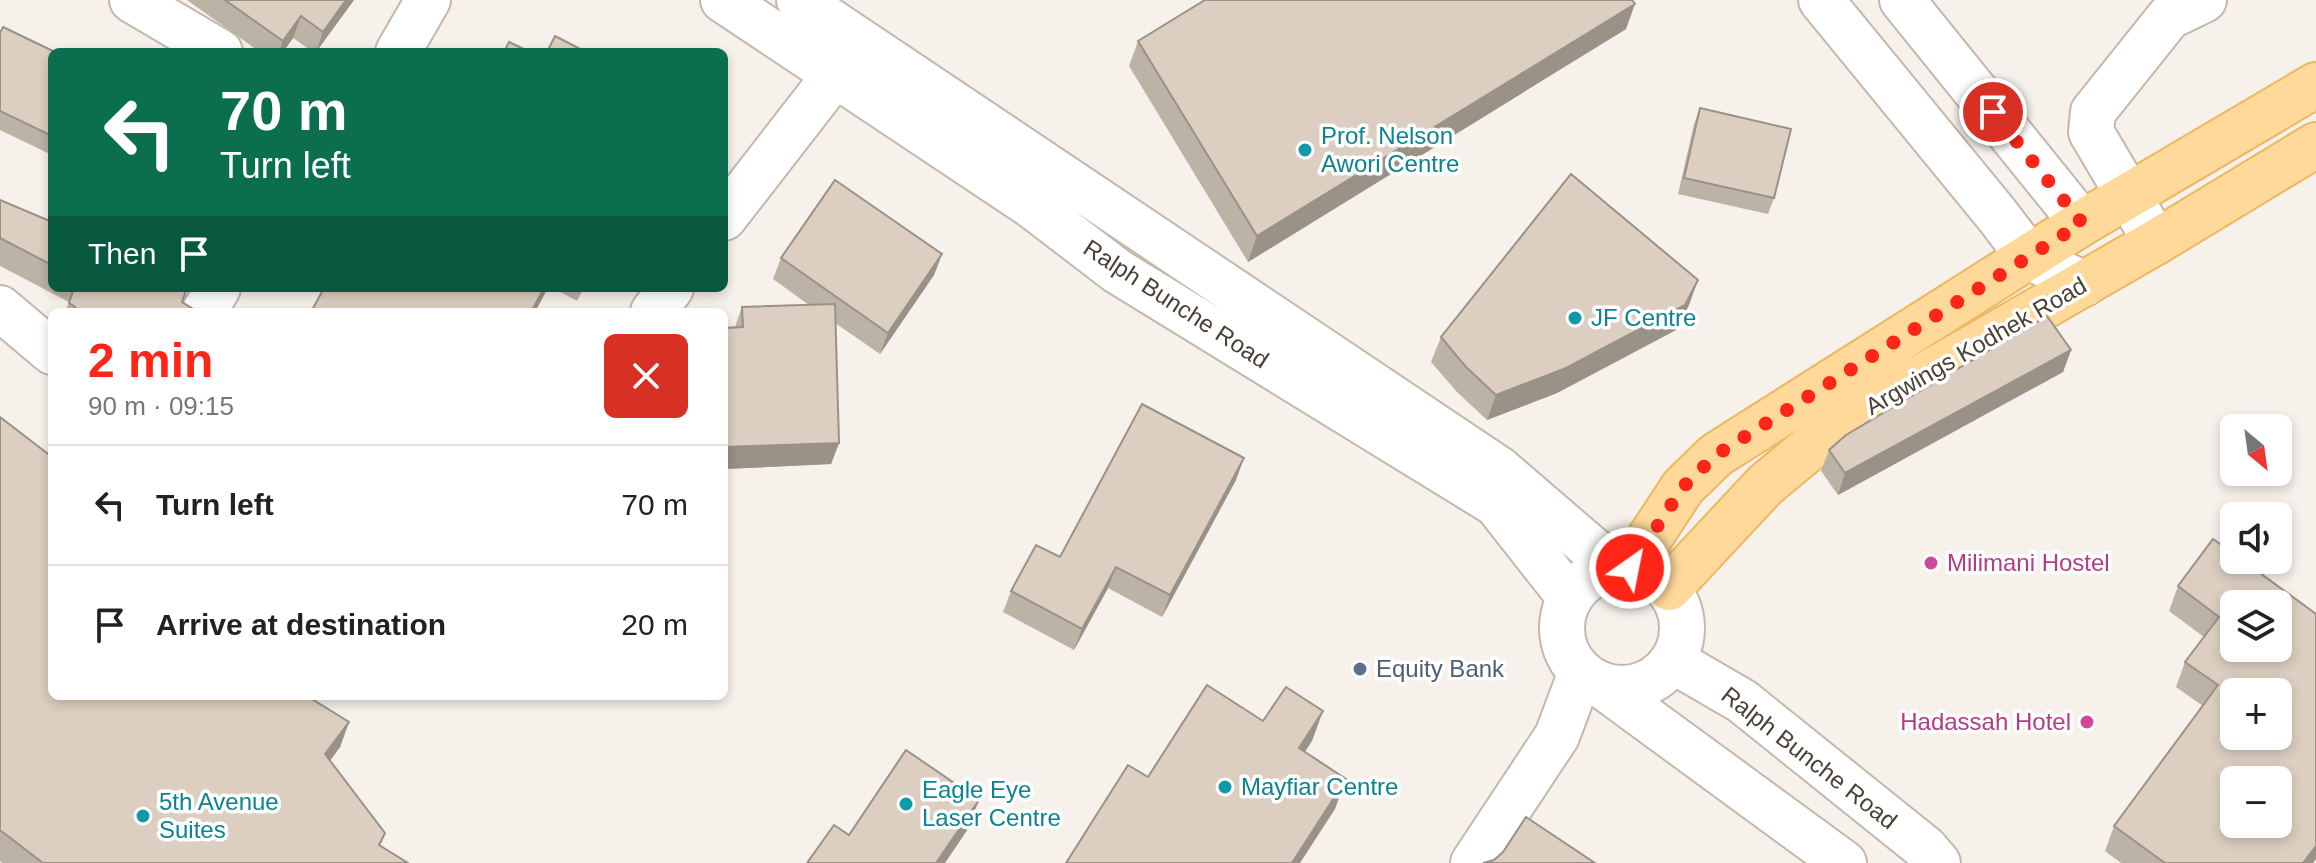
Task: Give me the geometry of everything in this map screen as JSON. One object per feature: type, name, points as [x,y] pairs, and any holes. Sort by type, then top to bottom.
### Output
[{"type":"main road","name":"Argwings Kodhek Road","points":[[1622,568],[1683,487],[1716,455],[2082,223],[2316,85]]},
{"type":"main road","name":"Argwings Kodhek Road","points":[[1669,588],[1765,485],[1824,436],[2316,145]]},
{"type":"street","points":[[132,0],[213,48]]},
{"type":"street","points":[[400,48],[428,0]]},
{"type":"street","name":"Ralph Bunche Road","points":[[723,0],[1032,206],[1117,271],[1496,504],[1570,598]]},
{"type":"street","name":"Ralph Bunche Road","points":[[799,0],[1499,469],[1622,568]]},
{"type":"street","points":[[1821,0],[2029,257],[2084,284]]},
{"type":"street","points":[[1902,0],[2082,223]]},
{"type":"street","points":[[2156,242],[2091,132],[2093,112],[2177,6]]},
{"type":"street","points":[[728,213],[861,42]]},
{"type":"street","points":[[1117,271],[1138,228]]},
{"type":"street","points":[[0,308],[48,349]]},
{"type":"street","points":[[1590,677],[1618,689],[1640,686],[1659,676],[1673,661],[1683,624],[1669,588],[1652,575],[1622,568]]},
{"type":"street","name":"Argwings Kodhek Road","points":[[1570,598],[1581,584],[1596,574],[1622,568]]},
{"type":"street","points":[[1570,598],[1564,617],[1563,637],[1569,655],[1590,677],[1844,863]]},
{"type":"street","name":"Ralph Bunche Road","points":[[1673,661],[1742,701],[1926,858]]},
{"type":"street","points":[[1473,863],[1557,736],[1590,677]]},
{"type":"building","points":[[225,0],[346,0],[323,32],[301,16],[283,41]]},
{"type":"building","name":"Prof. Nelson Awori Centre","points":[[1205,0],[1632,0],[1635,4],[1257,236],[1138,41]]},
{"type":"building","points":[[3,27],[48,49],[48,134],[0,111],[0,33]]},
{"type":"building","points":[[555,36],[578,48],[549,48]]},
{"type":"building","points":[[509,42],[522,48],[506,48]]},
{"type":"building","points":[[1700,108],[1791,129],[1774,198],[1684,178]]},
{"type":"building","name":"JF Centre","points":[[1571,174],[1698,280],[1685,305],[1566,368],[1496,395],[1466,367],[1441,337]]},
{"type":"building","points":[[835,180],[942,254],[888,333],[781,258]]},
{"type":"building","points":[[0,200],[48,220],[48,263],[0,238]]},
{"type":"building","points":[[73,292],[186,292],[182,302],[192,308],[75,308],[69,303]]},
{"type":"building","points":[[322,292],[542,292],[533,308],[313,308]]},
{"type":"building","points":[[835,304],[839,443],[728,447],[728,328],[743,327],[742,307]]},
{"type":"building","points":[[2047,316],[2071,350],[1845,473],[1829,450],[1846,435]]},
{"type":"building","points":[[1142,404],[1244,458],[1170,595],[1116,567],[1082,629],[1011,591],[1036,545],[1060,557]]},
{"type":"building","name":"5th Avenue Suites","points":[[0,417],[48,454],[48,700],[313,700],[349,722],[325,754],[385,833],[379,845],[408,863],[43,863],[0,830]]},
{"type":"building","points":[[2213,539],[2220,544],[2220,574],[2261,574],[2283,590],[2220,590],[2220,662],[2292,662],[2292,596],[2316,614],[2316,846],[2303,863],[2165,863],[2114,826],[2218,685],[2185,662],[2219,617],[2178,586]]},
{"type":"building","name":"Mayfiar Centre","points":[[1207,685],[1263,721],[1286,687],[1323,711],[1299,748],[1346,779],[1292,863],[1066,863],[1128,765],[1148,777]]},
{"type":"building","points":[[906,750],[979,800],[936,863],[807,863],[834,825],[849,835]]},
{"type":"building","points":[[1526,817],[1595,863],[1483,863],[1494,860],[1503,852]]},
{"type":"place","name":"Prof. Nelson Awori Centre","points":[[1305,150]]},
{"type":"place","name":"JF Centre","points":[[1575,318]]},
{"type":"place","name":"Milimani Hostel","points":[[1931,563]]},
{"type":"place","name":"Equity Bank","points":[[1360,669]]},
{"type":"place","name":"Hadassah Hotel","points":[[2087,722]]},
{"type":"place","name":"Mayfiar Centre","points":[[1225,787]]},
{"type":"place","name":"Eagle Eye Laser Centre","points":[[906,804]]},
{"type":"place","name":"5th Avenue Suites","points":[[143,816]]},
{"type":"route","points":[[1630,568],[1683,487],[1716,455],[2082,223],[1993,112]]}]
